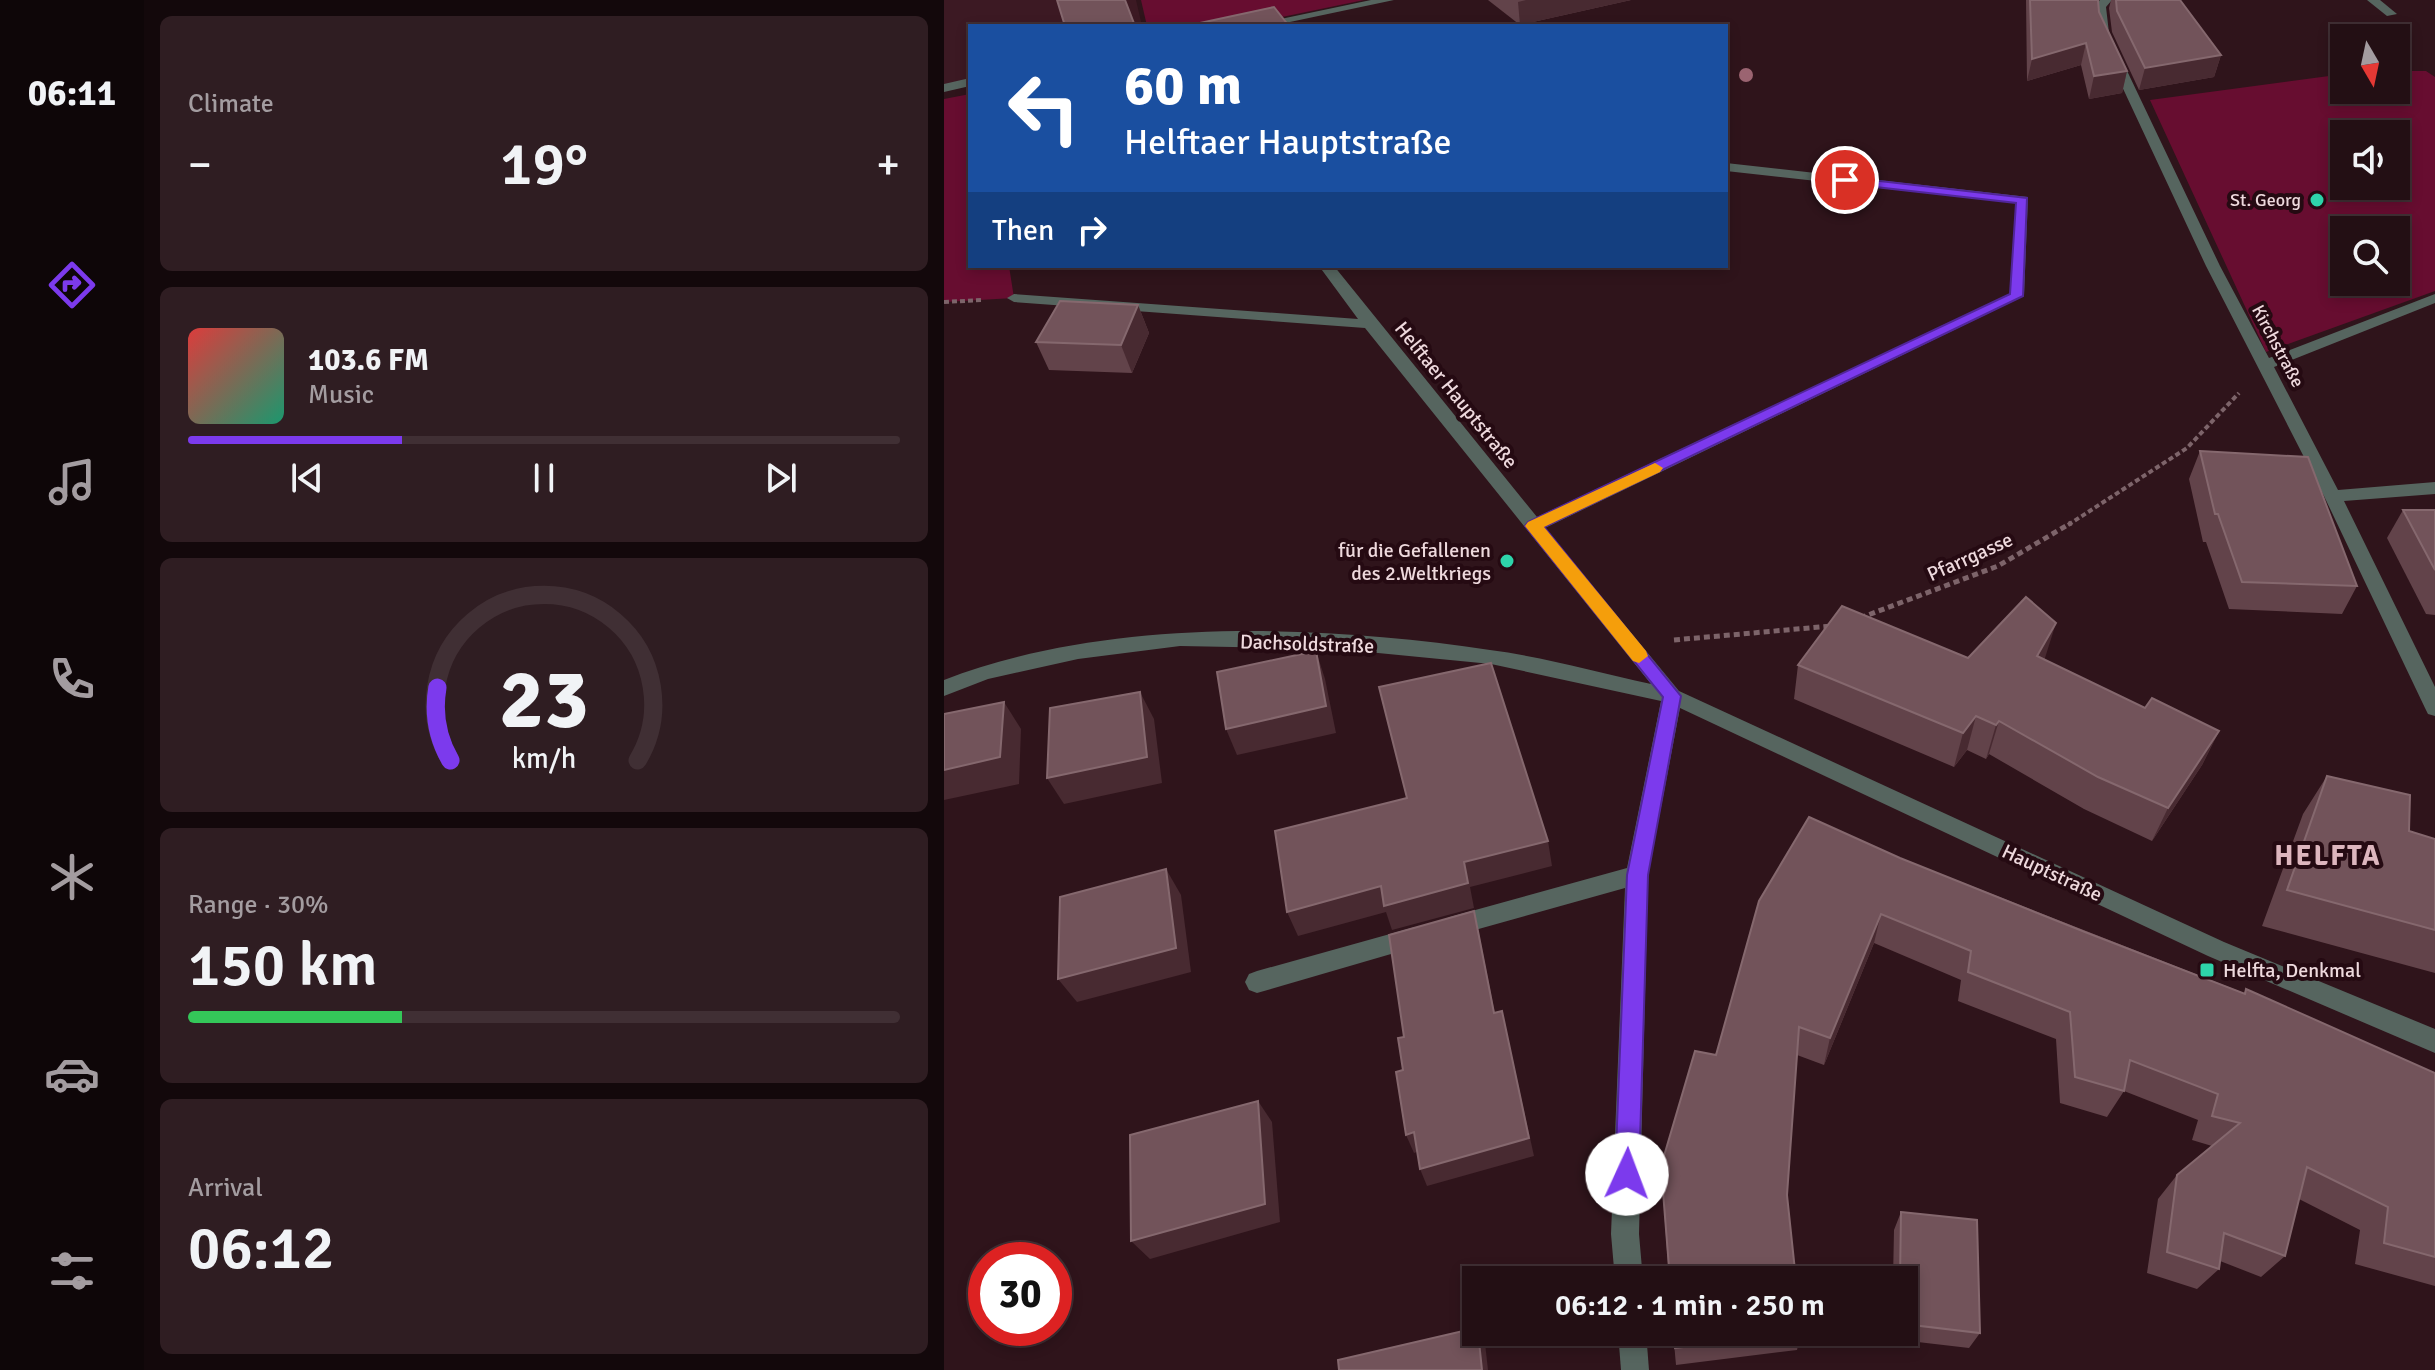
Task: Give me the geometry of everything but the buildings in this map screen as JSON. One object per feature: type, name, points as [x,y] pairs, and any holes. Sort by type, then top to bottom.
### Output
[{"type":"street","points":[[1263,24],[1388,0]]},
{"type":"street","name":"Kirchstraße","points":[[2106,0],[2100,6],[2103,33],[2213,266],[2333,496],[2435,708]]},
{"type":"street","points":[[2373,0],[2391,14]]},
{"type":"street","points":[[944,88],[968,82]]},
{"type":"street","points":[[1533,526],[2017,296],[2023,200],[1728,167]]},
{"type":"street","points":[[1328,268],[1370,324]]},
{"type":"street","name":"Helftaer Hauptstraße","points":[[1014,298],[1370,324],[1672,696]]},
{"type":"street","points":[[2265,365],[2435,298]]},
{"type":"street","points":[[2333,496],[2435,488]]},
{"type":"street","name":"Dachsoldstraße","points":[[944,688],[985,672],[1078,652],[1180,639],[1337,642],[1491,657],[1672,696]]},
{"type":"street","points":[[1628,1266],[1625,1234],[1637,875],[1672,696]]},
{"type":"street","name":"Hauptstraße","points":[[1672,696],[2216,949],[2435,1041]]},
{"type":"street","points":[[1257,982],[1637,875]]},
{"type":"street","points":[[1633,1346],[1635,1370]]},
{"type":"path","name":"Pfarrgasse","points":[[1859,619],[1998,566],[2105,503],[2187,448],[2265,365]]},
{"type":"path","points":[[1629,644],[1845,624]]},
{"type":"shaded area","points":[[944,0],[1136,0],[1142,24],[968,24],[968,82],[944,88]]},
{"type":"shaded area","points":[[1141,0],[1364,0],[1249,24],[1147,24]]},
{"type":"shaded area","points":[[2410,71],[2426,71],[2435,77],[2435,291],[2266,352],[2150,100],[2330,76],[2330,104],[2410,104]]},
{"type":"shaded area","points":[[968,94],[968,268],[1009,268],[1014,298],[944,302],[944,99]]},
{"type":"slow traffic","points":[[1639,656],[1533,526],[1655,468]]},
{"type":"place","name":"St. Georg","points":[[2317,200]]},
{"type":"place","name":"für die Gefallenen des 2.Weltkriegs","points":[[1507,561]]},
{"type":"place","name":"Helfta, Denkmal","points":[[2207,970]]},
{"type":"district","name":"HELFTA","points":[[2328,856]]},
{"type":"route","points":[[1627,1174],[1637,875],[1672,696],[1533,526],[2017,296],[2023,200],[1845,180]]}]
